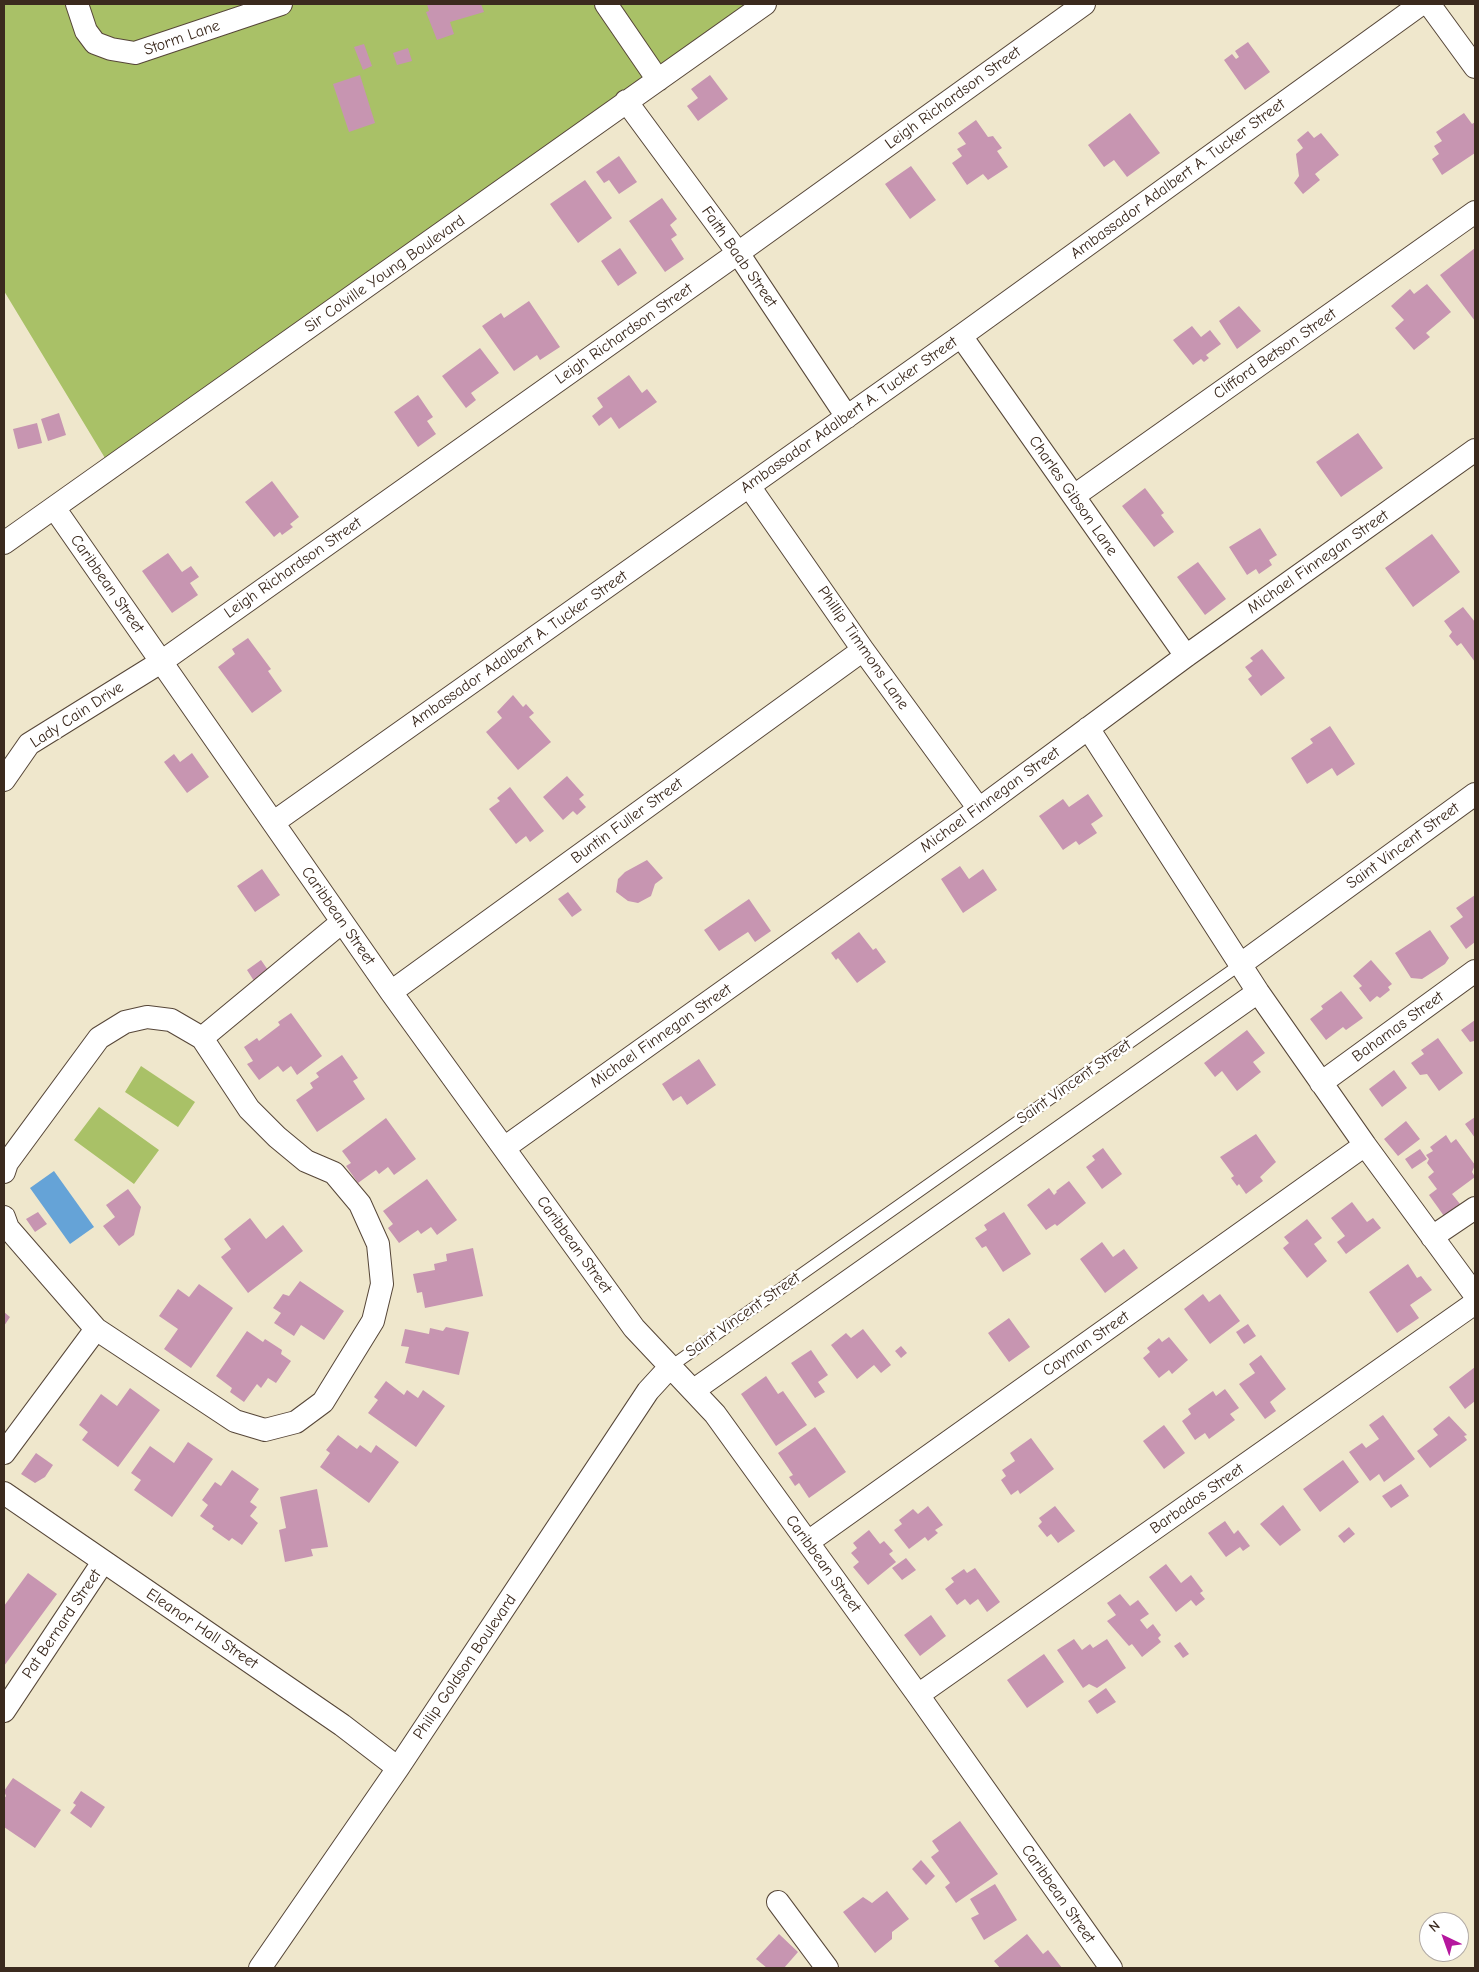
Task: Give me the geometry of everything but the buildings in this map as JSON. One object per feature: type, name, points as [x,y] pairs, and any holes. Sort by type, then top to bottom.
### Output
[{"type":"street","name":"Storm Lane","points":[[77,4],[86,31],[95,43],[111,49],[135,54],[281,4]]},
{"type":"street","points":[[606,4],[658,80]]},
{"type":"street","name":"Sir Colville Young Boulevard","points":[[4,543],[55,509],[626,101],[765,4]]},
{"type":"street","name":"Leigh Richardson Street","points":[[161,662],[738,253],[1084,4]]},
{"type":"street","name":"Ambassador Adalbert A. Tucker Street","points":[[274,822],[961,336],[1421,4]]},
{"type":"street","points":[[1429,4],[1475,67]]},
{"type":"street","name":"Faith Baab Street","points":[[626,101],[738,253],[847,417]]},
{"type":"street","name":"Clifford Betson Street","points":[[1074,496],[1475,212]]},
{"type":"street","name":"Charles Gibson Lane","points":[[961,336],[1186,656]]},
{"type":"street","name":"Michael Finnegan Street","points":[[504,1148],[979,809],[1186,656],[1475,450]]},
{"type":"street","name":"Phillip Timmons Lane","points":[[749,486],[863,650],[979,809]]},
{"type":"street","name":"Caribbean Street","points":[[55,509],[391,992],[634,1328],[715,1414],[918,1695],[1111,1968]]},
{"type":"street","name":"Buntin Fuller Street","points":[[391,992],[863,650]]},
{"type":"street","name":"Lady Cain Drive","points":[[4,780],[29,744],[161,662]]},
{"type":"street","points":[[1088,728],[1258,992],[1365,1145],[1475,1295]]},
{"type":"street","name":"Saint Vincent Street","points":[[1241,964],[1475,794]]},
{"type":"street","points":[[202,1038],[342,922]]},
{"type":"street","name":"Bahamas Street","points":[[1322,1083],[1475,971]]},
{"type":"street","name":"Saint Vincent Street","points":[[694,1390],[1258,992]]},
{"type":"street","points":[[4,1218],[8,1228],[96,1329],[235,1421],[266,1430],[296,1422],[323,1402],[373,1321],[382,1284],[378,1244],[360,1204],[334,1173],[306,1161],[277,1137],[249,1109],[202,1038],[171,1020],[147,1017],[125,1022],[99,1038],[5,1165]]},
{"type":"street","name":"Cayman Street","points":[[808,1542],[1365,1145]]},
{"type":"street","points":[[1432,1237],[1475,1208]]},
{"type":"street","name":"Barbados Street","points":[[918,1695],[1475,1303]]},
{"type":"street","points":[[4,1453],[96,1329]]},
{"type":"street","name":"Philip Goldson Boulevard","points":[[260,1968],[398,1768],[648,1391],[670,1367]]},
{"type":"street","name":"Eleanor Hall Street","points":[[4,1493],[342,1725],[398,1768]]},
{"type":"street","name":"Pat Bernard Street","points":[[4,1711],[103,1562]]},
{"type":"street","points":[[778,1902],[827,1968]]},
{"type":"lane","name":"Saint Vincent Street","points":[[670,1367],[1241,964]]},
{"type":"green space","points":[[4,4],[749,4],[111,468],[4,291]]},
{"type":"green space","points":[[141,1066],[195,1102],[178,1127],[125,1092]]},
{"type":"green space","points":[[99,1107],[159,1150],[134,1184],[74,1140]]},
{"type":"water","points":[[54,1171],[94,1227],[70,1244],[30,1188]]}]
